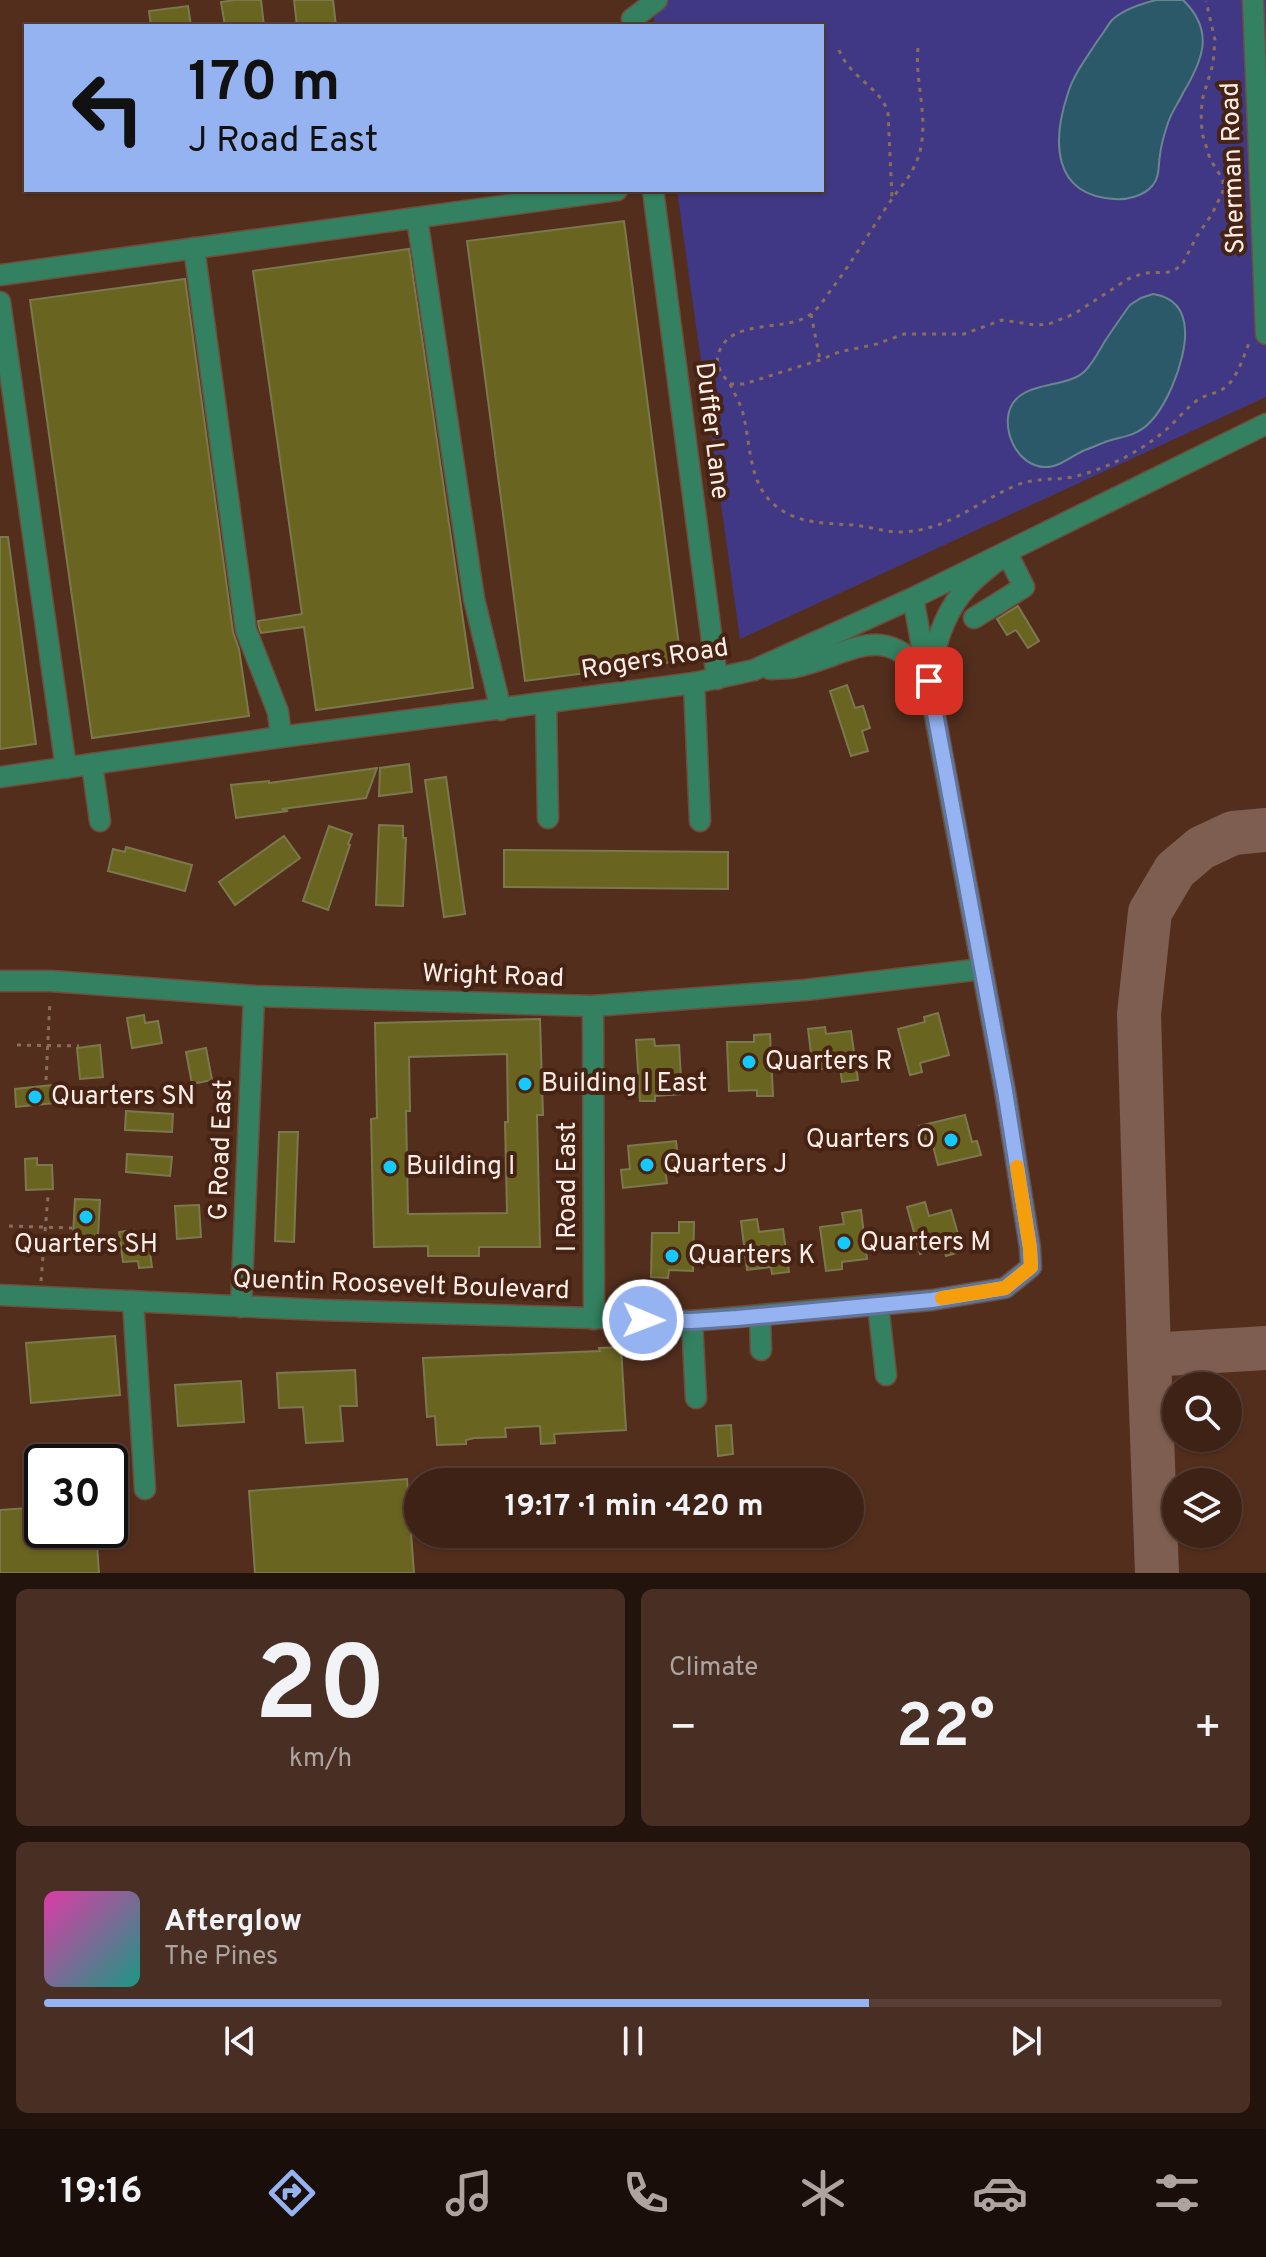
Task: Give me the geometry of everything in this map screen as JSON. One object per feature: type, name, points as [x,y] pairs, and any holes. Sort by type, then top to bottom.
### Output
[{"type":"street","points":[[631,16],[657,0]]},
{"type":"street","name":"Sherman Road","points":[[1253,0],[1257,339]]},
{"type":"street","points":[[0,275],[603,192]]},
{"type":"street","name":"Duffer Lane","points":[[653,192],[717,679]]},
{"type":"street","points":[[417,218],[474,599],[501,710]]},
{"type":"street","points":[[194,248],[246,630],[278,712],[281,737]]},
{"type":"street","points":[[0,302],[66,768]]},
{"type":"street","name":"Rogers Road","points":[[0,777],[694,683],[754,670],[1007,553],[1266,424]]},
{"type":"street","points":[[929,681],[936,644],[960,597],[965,589],[1007,553],[1024,587],[974,618]]},
{"type":"street","points":[[913,598],[982,969]]},
{"type":"street","points":[[754,670],[795,667],[855,647],[880,645],[902,652],[914,660],[929,681]]},
{"type":"street","points":[[694,683],[700,821]]},
{"type":"street","points":[[546,704],[548,818]]},
{"type":"street","points":[[92,764],[100,821]]},
{"type":"street","name":"Wright Road","points":[[0,981],[51,981],[254,996],[593,1006],[805,990],[982,969]]},
{"type":"street","name":"Quentin Roosevelt Boulevard","points":[[0,1295],[241,1307],[692,1321],[932,1300],[1005,1288],[1031,1267],[1030,1248],[982,969]]},
{"type":"street","name":"G Road East","points":[[241,1307],[254,996]]},
{"type":"street","name":"I Road East","points":[[593,1006],[594,1319]]},
{"type":"street","points":[[133,1301],[145,1489]]},
{"type":"street","points":[[878,1305],[886,1375]]},
{"type":"street","points":[[760,1316],[761,1350]]},
{"type":"street","points":[[692,1321],[696,1398]]},
{"type":"path","points":[[730,384],[744,384],[904,334],[964,334],[1002,320],[1049,324],[1074,314],[1128,279],[1144,273],[1170,272],[1182,265],[1223,191],[1223,180],[1210,159],[1202,133],[1203,97],[1213,64],[1215,40],[1206,1]]},
{"type":"path","points":[[918,48],[917,79],[923,128],[921,149],[913,171],[892,198],[867,240],[811,314],[792,323],[749,329],[732,336],[720,348],[717,360],[720,373],[730,384],[744,415],[756,480],[774,505],[789,515],[820,523],[895,532],[943,523],[1017,485],[1074,477],[1135,453],[1200,399],[1227,386],[1257,339]]},
{"type":"path","points":[[839,50],[849,69],[885,104],[888,112],[892,198]]},
{"type":"path","points":[[811,314],[820,360]]},
{"type":"path","points":[[46,1080],[51,981]]},
{"type":"path","points":[[17,1045],[79,1046]]},
{"type":"path","points":[[40,1297],[48,1196]]},
{"type":"path","points":[[9,1226],[72,1228]]},
{"type":"shaded area","points":[[651,0],[1266,0],[1266,397],[740,639],[677,192],[824,192],[824,24],[655,24]]},
{"type":"water","points":[[1156,0],[1183,0],[1193,12],[1202,34],[1200,57],[1168,122],[1153,185],[1130,198],[1094,195],[1078,188],[1062,162],[1060,129],[1068,93],[1081,66],[1112,20],[1132,7]]},
{"type":"water","points":[[1153,294],[1176,305],[1185,330],[1178,372],[1156,415],[1137,432],[1085,450],[1056,465],[1046,467],[1026,461],[1009,434],[1009,412],[1013,403],[1028,391],[1069,380],[1085,371],[1130,305]]},
{"type":"building","points":[[261,0],[264,24],[225,24],[221,2]]},
{"type":"building","points":[[294,0],[333,0],[336,24],[297,24]]},
{"type":"building","points":[[188,6],[191,24],[151,24],[149,11]]},
{"type":"building","points":[[624,221],[681,661],[525,681],[467,241]]},
{"type":"building","points":[[409,249],[473,688],[316,710],[304,627],[261,633],[258,621],[302,614],[253,271]]},
{"type":"building","points":[[185,279],[233,632],[239,649],[249,716],[92,738],[30,300]]},
{"type":"building","points":[[0,537],[8,537],[36,744],[0,749]]},
{"type":"building","points":[[1018,606],[1039,641],[1028,648],[1016,630],[1007,635],[997,619]]},
{"type":"building","points":[[847,685],[855,708],[863,706],[870,728],[862,731],[868,751],[851,756],[830,691]]},
{"type":"building","points":[[409,764],[412,792],[379,796],[380,768]]},
{"type":"building","points":[[377,768],[366,798],[236,818],[231,785],[269,783]]},
{"type":"building","points":[[446,777],[465,914],[444,917],[425,780]]},
{"type":"building","points":[[379,825],[403,826],[403,838],[406,838],[403,906],[376,905]]},
{"type":"building","points":[[329,826],[352,834],[328,910],[303,901]]},
{"type":"building","points":[[284,836],[300,858],[235,905],[219,882]]},
{"type":"building","points":[[126,847],[192,865],[185,891],[108,871],[113,849],[125,852]]},
{"type":"building","points":[[504,850],[728,852],[728,889],[504,887]]},
{"type":"building","points":[[938,1013],[949,1055],[920,1063],[922,1072],[910,1075],[898,1029],[925,1022],[924,1017]]},
{"type":"building","points":[[144,1015],[145,1023],[158,1021],[162,1043],[132,1048],[127,1018]]},
{"type":"building","points":[[540,1019],[543,1115],[537,1115],[540,1247],[479,1247],[479,1256],[428,1256],[428,1246],[374,1247],[371,1119],[377,1118],[375,1023]],"holes":[[[507,1054],[508,1122],[505,1122],[507,1213],[408,1214],[406,1111],[410,1111],[409,1057]]]},
{"type":"building","points":[[825,1027],[826,1034],[851,1031],[858,1080],[842,1082],[840,1067],[813,1070],[808,1029]]},
{"type":"building","name":"Quarters R","points":[[770,1034],[773,1096],[757,1096],[757,1090],[729,1091],[727,1042],[754,1042],[754,1035]]},
{"type":"building","points":[[654,1039],[655,1046],[679,1045],[682,1094],[655,1096],[655,1101],[640,1101],[636,1040]]},
{"type":"building","points":[[100,1045],[103,1077],[80,1079],[77,1048]]},
{"type":"building","points":[[206,1048],[212,1080],[192,1084],[186,1052]]},
{"type":"building","name":"Quarters SN","points":[[52,1085],[54,1103],[16,1107],[15,1089]]},
{"type":"building","points":[[126,1111],[173,1114],[172,1132],[125,1130]]},
{"type":"building","name":"Quarters O","points":[[965,1115],[972,1142],[977,1141],[981,1155],[938,1165],[931,1138],[923,1140],[919,1126]]},
{"type":"building","points":[[279,1132],[298,1132],[294,1242],[275,1241]]},
{"type":"building","name":"Quarters J","points":[[676,1141],[678,1159],[664,1160],[667,1183],[623,1188],[621,1170],[630,1169],[628,1146]]},
{"type":"building","points":[[127,1154],[172,1157],[170,1176],[126,1172]]},
{"type":"building","points":[[37,1158],[37,1165],[52,1165],[53,1189],[26,1190],[25,1159]]},
{"type":"building","name":"Quarters SH","points":[[75,1199],[100,1200],[98,1236],[73,1235]]},
{"type":"building","points":[[925,1202],[929,1216],[951,1210],[963,1251],[946,1256],[943,1247],[920,1254],[907,1207]]},
{"type":"building","points":[[199,1205],[201,1237],[177,1239],[175,1206]]},
{"type":"building","name":"Quarters M","points":[[861,1210],[867,1259],[842,1262],[842,1269],[826,1271],[820,1227],[844,1224],[842,1213]]},
{"type":"building","points":[[757,1219],[759,1232],[783,1229],[789,1272],[772,1274],[771,1267],[747,1270],[741,1221]]},
{"type":"building","name":"Quarters K","points":[[679,1222],[694,1222],[693,1271],[669,1270],[668,1278],[651,1277],[652,1233],[679,1233]]},
{"type":"building","points":[[134,1230],[135,1239],[148,1237],[152,1267],[139,1268],[138,1261],[123,1262],[119,1232]]},
{"type":"building","points":[[115,1336],[120,1395],[31,1403],[26,1343]]},
{"type":"building","points":[[621,1347],[626,1430],[554,1434],[555,1443],[541,1444],[540,1426],[505,1428],[506,1437],[474,1438],[466,1440],[466,1444],[437,1445],[435,1416],[427,1417],[423,1358],[600,1351],[599,1348]]},
{"type":"building","points":[[355,1370],[357,1406],[340,1406],[343,1441],[306,1443],[303,1407],[279,1408],[277,1373]]},
{"type":"building","points":[[241,1381],[244,1422],[178,1426],[175,1385]]},
{"type":"building","points":[[731,1425],[733,1454],[718,1456],[716,1426]]},
{"type":"building","points":[[404,1479],[404,1548],[412,1548],[414,1573],[255,1573],[249,1491]]},
{"type":"building","points":[[24,1508],[24,1548],[97,1548],[99,1573],[0,1573],[0,1510]]},
{"type":"taxiway","points":[[1157,1573],[1139,1014],[1150,912],[1175,870],[1201,848],[1233,833],[1266,830]]},
{"type":"taxiway","points":[[1149,1355],[1266,1348]]},
{"type":"slow traffic","points":[[942,1298],[1005,1288],[1031,1267],[1017,1167]]},
{"type":"place","name":"Quarters R","points":[[749,1062]]},
{"type":"place","name":"Building I East","points":[[525,1084]]},
{"type":"place","name":"Quarters SN","points":[[35,1097]]},
{"type":"place","name":"Quarters O","points":[[951,1140]]},
{"type":"place","name":"Quarters J","points":[[647,1165]]},
{"type":"place","name":"Building I","points":[[390,1167]]},
{"type":"place","name":"Quarters SH","points":[[86,1217]]},
{"type":"place","name":"Quarters M","points":[[844,1243]]},
{"type":"place","name":"Quarters K","points":[[672,1256]]},
{"type":"route","points":[[643,1320],[737,1318],[932,1300],[1005,1288],[1031,1267],[1005,1091],[929,681]]}]
